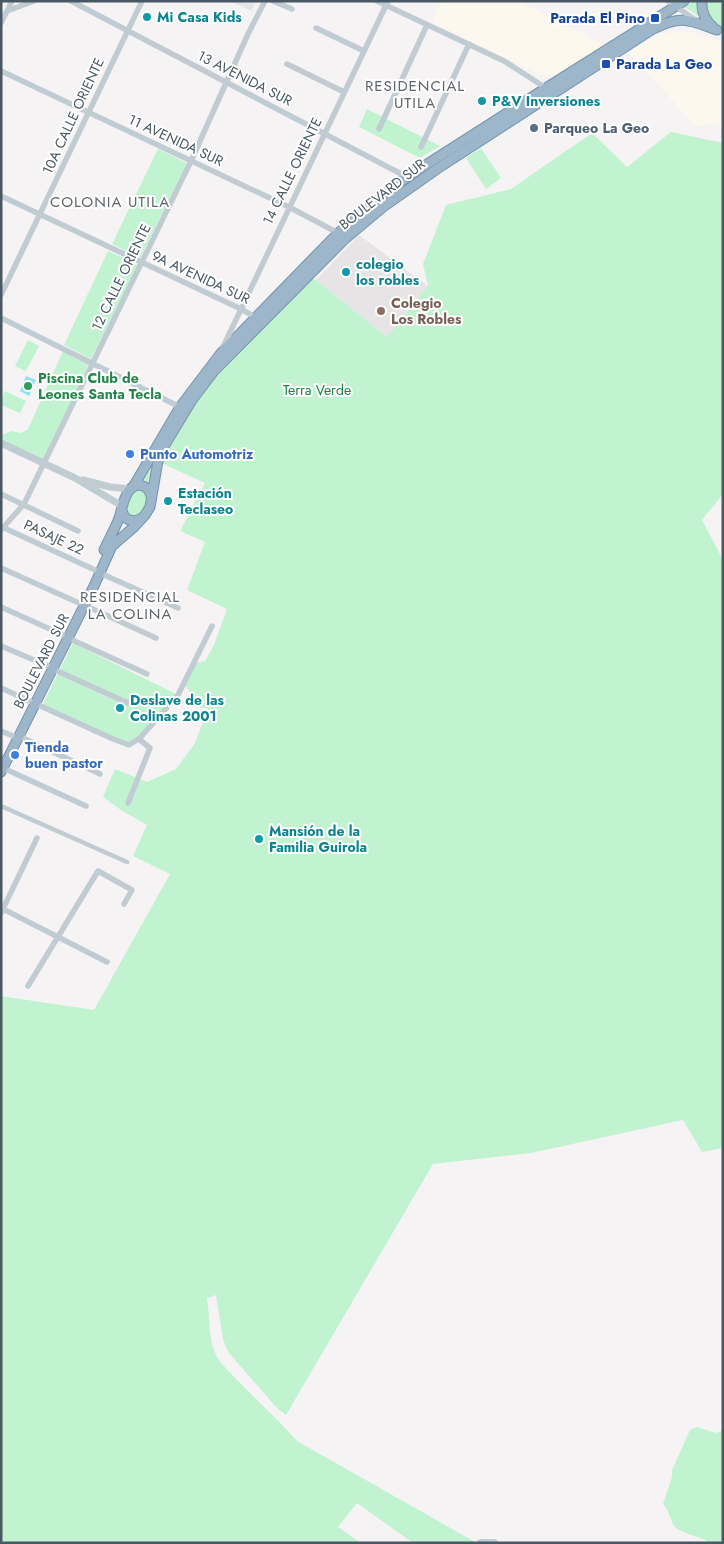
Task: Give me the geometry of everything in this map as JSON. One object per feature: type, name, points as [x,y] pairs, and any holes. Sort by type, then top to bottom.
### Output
[{"type":"highway","points":[[702,1],[703,14],[706,20],[720,31]]},
{"type":"highway","name":"BOULEVARD SUR","points":[[131,488],[180,407],[221,353],[338,233],[408,178],[546,88],[681,4]]},
{"type":"highway","name":"BOULEVARD SUR","points":[[152,496],[158,461],[163,448],[207,380],[346,238],[383,206],[437,168],[653,29],[671,21],[682,20],[692,21],[720,31]]},
{"type":"highway","points":[[139,485],[146,487],[152,496],[150,507],[143,518],[137,521],[129,520],[122,514],[124,499],[131,488],[139,485]]},
{"type":"highway","name":"BOULEVARD SUR","points":[[98,571],[122,508]]},
{"type":"highway","name":"BOULEVARD SUR","points":[[2,767],[50,667],[113,544],[143,518]]},
{"type":"main road","points":[[481,1543],[494,1543]]},
{"type":"street","points":[[1,23],[12,1]]},
{"type":"street","points":[[7,11],[34,1]]},
{"type":"street","name":"13 AVENIDA SUR","points":[[71,1],[408,178]]},
{"type":"street","name":"10A CALLE ORIENTE","points":[[1,295],[142,1]]},
{"type":"street","name":"12 CALLE ORIENTE","points":[[2,528],[24,504],[191,161],[265,1]]},
{"type":"street","points":[[273,1],[292,10]]},
{"type":"street","points":[[377,1],[387,3],[427,25],[504,61],[546,88]]},
{"type":"street","points":[[668,1],[681,4],[702,25]]},
{"type":"street","name":"14 CALLE ORIENTE","points":[[221,353],[288,207],[387,3]]},
{"type":"street","points":[[379,130],[427,25]]},
{"type":"street","points":[[316,28],[364,51]]},
{"type":"street","points":[[421,147],[469,44]]},
{"type":"street","points":[[286,64],[344,92]]},
{"type":"street","name":"11 AVENIDA SUR","points":[[1,71],[288,207],[338,233]]},
{"type":"street","name":"9A AVENIDA SUR","points":[[1,196],[256,317]]},
{"type":"street","points":[[1,318],[180,407]]},
{"type":"street","points":[[2,443],[75,478],[122,508]]},
{"type":"street","points":[[75,478],[110,487],[131,488]]},
{"type":"street","points":[[1,494],[78,531]]},
{"type":"street","name":"PASAJE 22","points":[[2,528],[178,608]]},
{"type":"street","points":[[1,568],[156,638]]},
{"type":"street","points":[[1,607],[147,674]]},
{"type":"street","points":[[1,688],[129,745],[139,739],[180,692],[212,626]]},
{"type":"street","points":[[1,646],[128,703]]},
{"type":"street","points":[[1,731],[100,774]]},
{"type":"street","points":[[128,803],[150,752],[150,748],[139,739]]},
{"type":"street","points":[[2,767],[86,806]]},
{"type":"street","points":[[1,806],[126,862]]},
{"type":"street","points":[[37,838],[2,910],[108,962]]},
{"type":"street","points":[[28,986],[98,871],[132,890],[124,904]]},
{"type":"shaded area","points":[[230,1],[256,1],[251,11]]},
{"type":"shaded area","points":[[441,1],[518,1],[605,45],[558,75],[543,76],[432,22]]},
{"type":"shaded area","points":[[691,32],[723,42],[723,127],[712,123],[697,127],[629,53],[660,33]]},
{"type":"shaded area","name":"Colegio Los Robles","points":[[359,235],[428,286],[387,337],[316,280]]},
{"type":"green space","points":[[697,1],[699,17],[685,7]]},
{"type":"green space","points":[[706,1],[723,1],[723,28],[710,18]]},
{"type":"green space","points":[[367,109],[440,146],[420,158],[359,127]]},
{"type":"green space","name":"Terra Verde","points":[[671,132],[723,143],[723,494],[702,520],[723,560],[723,1148],[702,1152],[683,1120],[531,1153],[433,1164],[286,1415],[277,1408],[228,1352],[223,1339],[216,1295],[207,1298],[213,1348],[218,1359],[297,1441],[475,1542],[413,1543],[357,1503],[338,1527],[361,1543],[1,1543],[1,996],[94,1010],[170,874],[133,856],[147,825],[103,797],[115,769],[147,782],[176,769],[195,743],[208,708],[201,708],[193,703],[191,694],[185,685],[196,663],[205,661],[214,645],[227,609],[187,590],[205,542],[180,531],[205,483],[155,460],[150,483],[142,478],[159,447],[217,373],[311,279],[316,280],[387,337],[428,286],[423,264],[446,205],[511,189],[592,133],[627,167]]},
{"type":"green space","points":[[481,148],[501,178],[486,189],[466,158]]},
{"type":"green space","points":[[158,149],[187,163],[140,258],[112,244]]},
{"type":"green space","points":[[108,251],[138,265],[91,359],[64,345]]},
{"type":"green space","points":[[28,340],[39,346],[26,371],[15,366]]},
{"type":"green space","points":[[63,351],[89,363],[44,460],[1,441],[1,435],[12,431],[21,433],[28,429]]},
{"type":"green space","points":[[5,391],[26,401],[20,413],[1,405]]},
{"type":"green space","points":[[138,489],[142,489],[145,493],[147,501],[144,509],[133,516],[128,513],[127,503],[132,494]]},
{"type":"green space","points":[[73,643],[178,695],[135,742],[123,743],[42,706]]},
{"type":"green space","points":[[697,1427],[716,1433],[723,1430],[723,1543],[707,1543],[705,1540],[676,1528],[663,1504],[672,1477],[672,1470],[690,1430]]},
{"type":"water","name":"Piscina Club de Leones Santa Tecla","points":[[26,376],[36,380],[29,396],[20,391]]},
{"type":"place","name":"Mi Casa Kids","points":[[147,17]]},
{"type":"place","name":"Parada El Pino","points":[[655,18]]},
{"type":"place","name":"Parada La Geo","points":[[606,64]]},
{"type":"place","name":"P&V Inversiones","points":[[482,101]]},
{"type":"place","name":"Parqueo La Geo","points":[[534,128]]},
{"type":"place","name":"colegio los robles","points":[[346,272]]},
{"type":"place","name":"Colegio Los Robles","points":[[381,311]]},
{"type":"place","name":"Piscina Club de Leones Santa Tecla","points":[[28,386]]},
{"type":"place","name":"Punto Automotriz","points":[[130,454]]},
{"type":"place","name":"Estación Teclaseo","points":[[168,501]]},
{"type":"place","name":"Deslave de las Colinas 2001","points":[[120,708]]},
{"type":"place","name":"Tienda buen pastor","points":[[15,755]]},
{"type":"place","name":"Mansión de la Familia Guirola","points":[[259,839]]},
{"type":"district","name":"RESIDENCIAL UTILA","points":[[415,94]]},
{"type":"district","name":"COLONIA UTILA","points":[[110,202]]},
{"type":"district","name":"RESIDENCIAL LA COLINA","points":[[130,606]]}]
